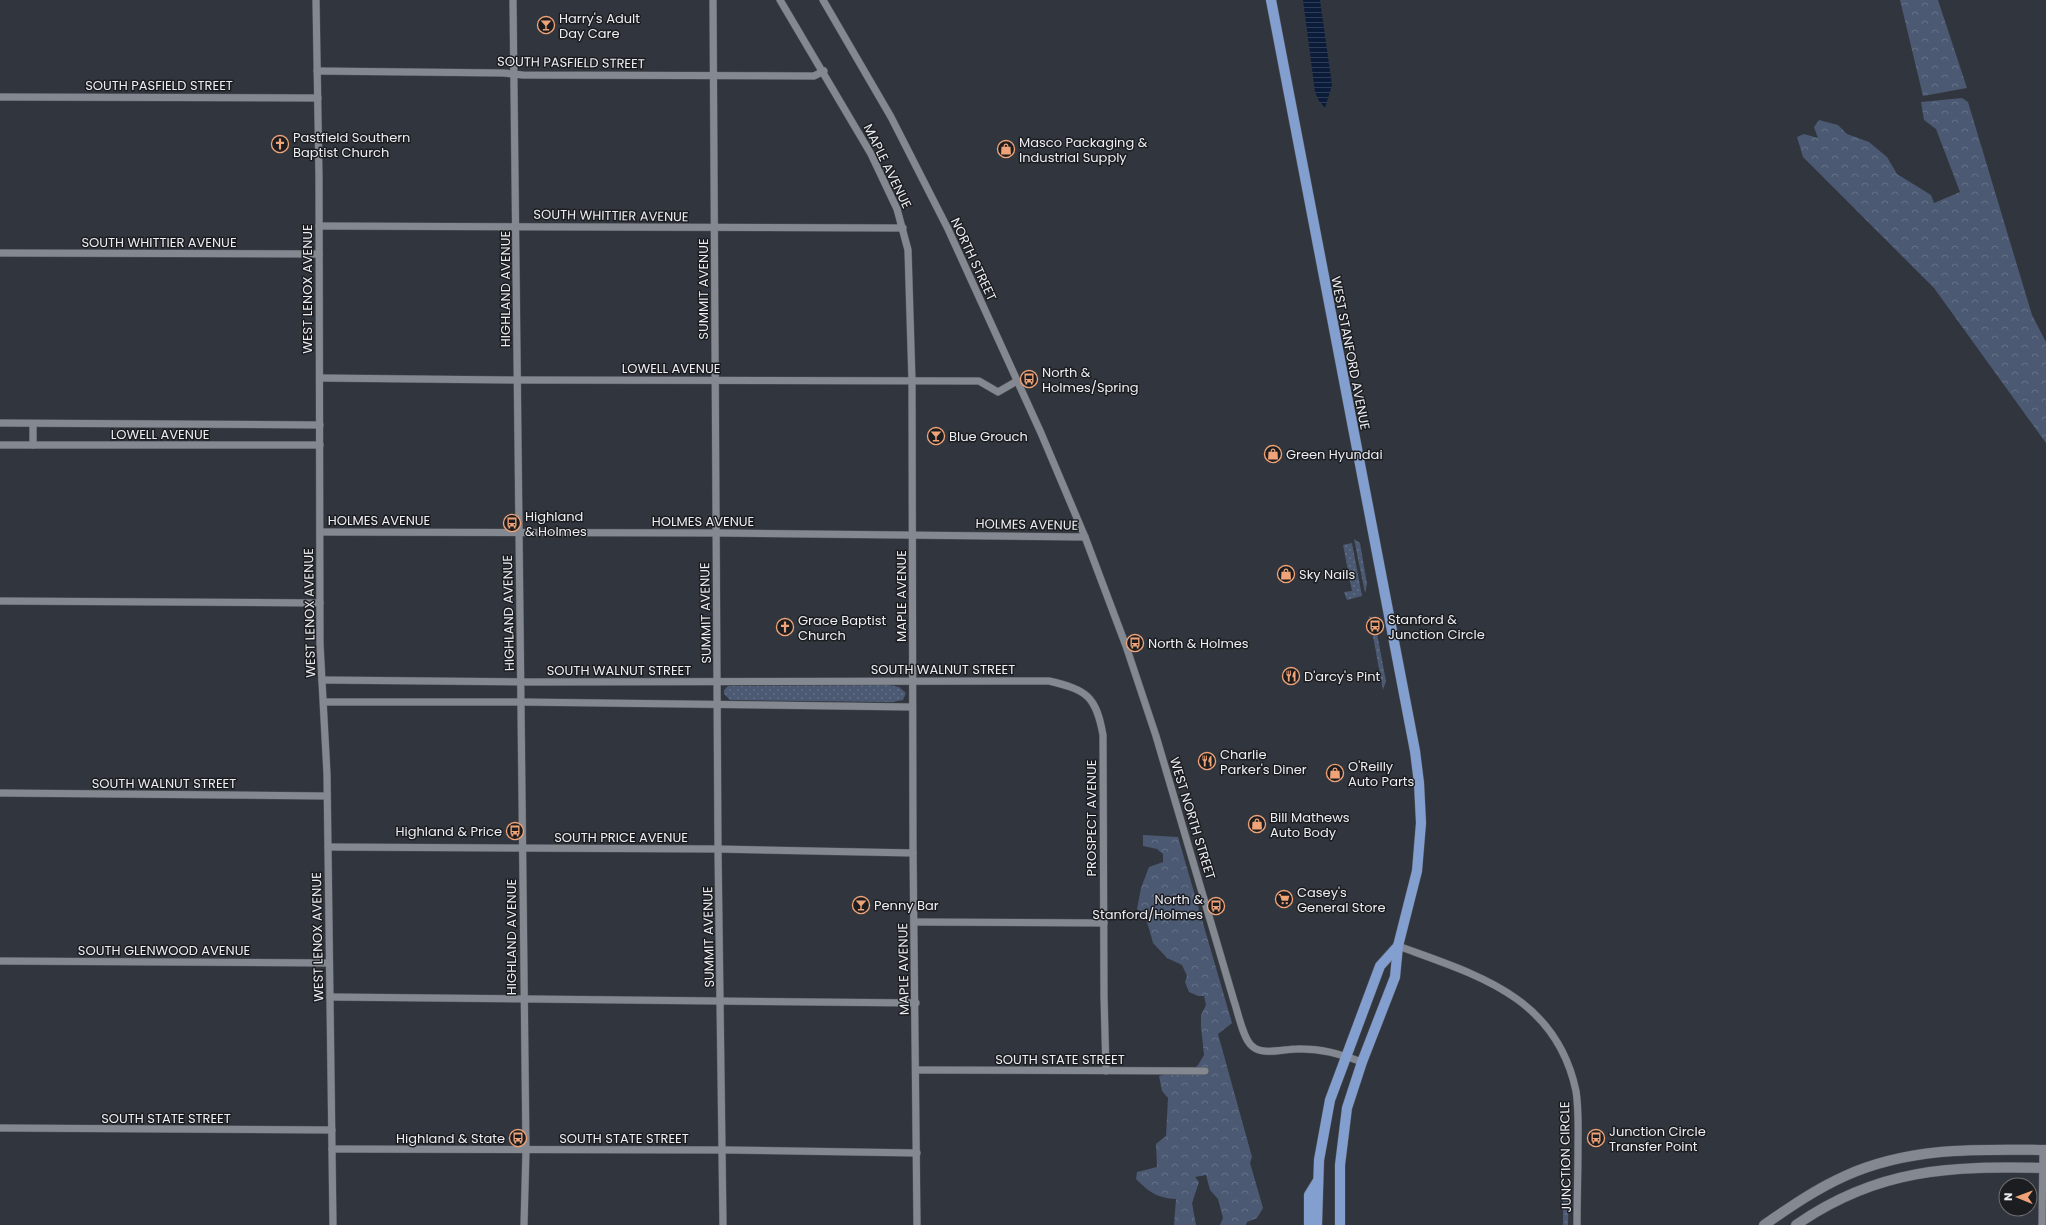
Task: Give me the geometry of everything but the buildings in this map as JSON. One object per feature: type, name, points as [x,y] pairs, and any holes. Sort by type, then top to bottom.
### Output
[{"type":"main road","name":"WEST STANFORD AVENUE","points":[[1271,0],[1418,767],[1420,801],[1420,843],[1413,889],[1398,946],[1395,977],[1362,1062],[1347,1108],[1343,1135],[1340,1225]]},
{"type":"main road","name":"WEST STANFORD AVENUE","points":[[1317,1225],[1317,1182],[1330,1100],[1380,966],[1398,946]]},
{"type":"main road","points":[[1764,1225],[1806,1196],[1844,1176],[1865,1168],[1901,1158],[1961,1149],[2045,1150]]},
{"type":"main road","points":[[1796,1225],[1851,1193],[1903,1176],[1958,1168],[2044,1168]]},
{"type":"main road","points":[[1309,1225],[1309,1195],[1317,1182]]},
{"type":"street","name":"WEST LENOX AVENUE","points":[[316,0],[318,71],[320,603],[327,796],[333,1225]]},
{"type":"street","name":"HIGHLAND AVENUE","points":[[513,0],[517,226],[518,532],[526,1150],[524,1225]]},
{"type":"street","name":"SUMMIT AVENUE","points":[[713,0],[718,849],[724,1225]]},
{"type":"street","name":"MAPLE AVENUE","points":[[780,0],[824,72],[871,154],[897,209],[903,228],[909,264],[912,381],[912,707],[917,1225]]},
{"type":"street","name":"NORTH STREET","points":[[823,0],[884,106],[914,162],[950,235],[1017,381],[1085,537]]},
{"type":"street","name":"SOUTH PASFIELD STREET","points":[[318,71],[713,76],[814,76],[824,72]]},
{"type":"street","name":"SOUTH PASFIELD STREET","points":[[0,97],[318,98]]},
{"type":"street","name":"SOUTH WHITTIER AVENUE","points":[[319,226],[903,228]]},
{"type":"street","name":"SOUTH WHITTIER AVENUE","points":[[0,253],[319,254]]},
{"type":"street","name":"LOWELL AVENUE","points":[[320,378],[979,381],[998,392],[1017,381]]},
{"type":"street","name":"LOWELL AVENUE","points":[[0,424],[320,425]]},
{"type":"street","points":[[33,424],[33,445]]},
{"type":"street","name":"LOWELL AVENUE","points":[[0,445],[320,445]]},
{"type":"street","name":"HOLMES AVENUE","points":[[320,532],[913,534],[1085,537]]},
{"type":"street","name":"WEST NORTH STREET","points":[[1085,537],[1109,598],[1136,675],[1248,1040],[1252,1047],[1259,1050],[1316,1049],[1331,1051],[1362,1062]]},
{"type":"street","points":[[0,601],[320,603]]},
{"type":"street","name":"SOUTH WALNUT STREET","points":[[322,680],[520,682],[1049,681],[1066,685],[1082,692]]},
{"type":"street","name":"PROSPECT AVENUE","points":[[1082,692],[1096,706],[1103,735],[1106,1071]]},
{"type":"street","points":[[324,702],[718,703],[912,707]]},
{"type":"street","name":"SOUTH WALNUT STREET","points":[[0,793],[327,796]]},
{"type":"street","name":"SOUTH PRICE AVENUE","points":[[328,847],[718,849],[913,853]]},
{"type":"street","points":[[914,922],[1104,923]]},
{"type":"street","name":"JUNCTION CIRCLE","points":[[1398,946],[1496,985],[1530,1009],[1550,1032],[1568,1065],[1576,1092],[1578,1116],[1577,1225]]},
{"type":"street","name":"SOUTH GLENWOOD AVENUE","points":[[0,961],[329,963]]},
{"type":"street","points":[[330,997],[916,1003]]},
{"type":"street","name":"SOUTH STATE STREET","points":[[916,1070],[1205,1070]]},
{"type":"street","name":"SOUTH STATE STREET","points":[[0,1128],[332,1130]]},
{"type":"street","name":"SOUTH STATE STREET","points":[[332,1149],[722,1150],[916,1153]]},
{"type":"street","points":[[2042,1225],[2045,1150]]},
{"type":"green space","points":[[1900,0],[1938,0],[1967,88],[1923,96]]},
{"type":"green space","points":[[1962,98],[1968,102],[2032,315],[2046,342],[2046,443],[1934,288],[1803,157],[1797,137],[1804,134],[1818,138],[1814,127],[1819,120],[1838,125],[1847,134],[1869,142],[1887,157],[1897,174],[1931,195],[1934,203],[1960,192],[1936,129],[1924,120],[1921,102]]},
{"type":"green space","points":[[1354,539],[1360,543],[1367,584],[1365,593]]},
{"type":"green space","points":[[1352,543],[1362,596],[1347,600],[1344,592],[1352,591],[1343,545]]},
{"type":"green space","points":[[1369,615],[1375,623],[1386,681],[1383,690]]},
{"type":"green space","points":[[889,685],[899,687],[906,693],[903,700],[892,702],[730,700],[724,694],[724,690],[728,686]]},
{"type":"green space","points":[[1143,835],[1178,837],[1232,1023],[1218,1034],[1252,1157],[1250,1163],[1263,1208],[1257,1218],[1247,1222],[1246,1225],[1220,1225],[1223,1218],[1218,1199],[1210,1190],[1206,1175],[1195,1177],[1199,1182],[1192,1203],[1196,1225],[1174,1225],[1176,1199],[1154,1194],[1136,1179],[1137,1172],[1157,1167],[1156,1144],[1166,1136],[1168,1098],[1162,1091],[1159,1076],[1170,1073],[1190,1072],[1198,1065],[1204,1055],[1201,1015],[1206,1005],[1204,996],[1198,996],[1189,992],[1185,982],[1187,976],[1182,965],[1167,958],[1153,943],[1146,918],[1137,909],[1141,888],[1149,867],[1163,862],[1163,854],[1157,849],[1143,846]]},
{"type":"green space","points":[[1563,1185],[1569,1188],[1568,1225],[1563,1225]]},
{"type":"shaded area","points":[[1303,0],[1320,0],[1332,85],[1325,108],[1319,101],[1315,92]]},
{"type":"place","name":"Harry's Adult Day Care","points":[[546,25]]},
{"type":"place","name":"Pastfield Southern Baptist Church","points":[[280,144]]},
{"type":"place","name":"Masco Packaging & Industrial Supply","points":[[1006,149]]},
{"type":"place","name":"North & Holmes/Spring","points":[[1029,379]]},
{"type":"place","name":"Blue Grouch","points":[[936,436]]},
{"type":"place","name":"Green Hyundai","points":[[1273,454]]},
{"type":"place","name":"Highland & Holmes","points":[[512,523]]},
{"type":"place","name":"Sky Nails","points":[[1286,574]]},
{"type":"place","name":"Stanford & Junction Circle","points":[[1375,626]]},
{"type":"place","name":"Grace Baptist Church","points":[[785,627]]},
{"type":"place","name":"North & Holmes","points":[[1135,643]]},
{"type":"place","name":"D'arcy's Pint","points":[[1291,676]]},
{"type":"place","name":"Charlie Parker's Diner","points":[[1207,761]]},
{"type":"place","name":"O'Reilly Auto Parts","points":[[1335,773]]},
{"type":"place","name":"Bill Mathews Auto Body","points":[[1257,824]]},
{"type":"place","name":"Highland & Price","points":[[515,831]]},
{"type":"place","name":"Casey's General Store","points":[[1284,899]]},
{"type":"place","name":"Penny Bar","points":[[861,905]]},
{"type":"place","name":"North & Stanford/Holmes","points":[[1216,906]]},
{"type":"place","name":"Highland & State","points":[[518,1138]]},
{"type":"place","name":"Junction Circle Transfer Point","points":[[1596,1138]]}]
